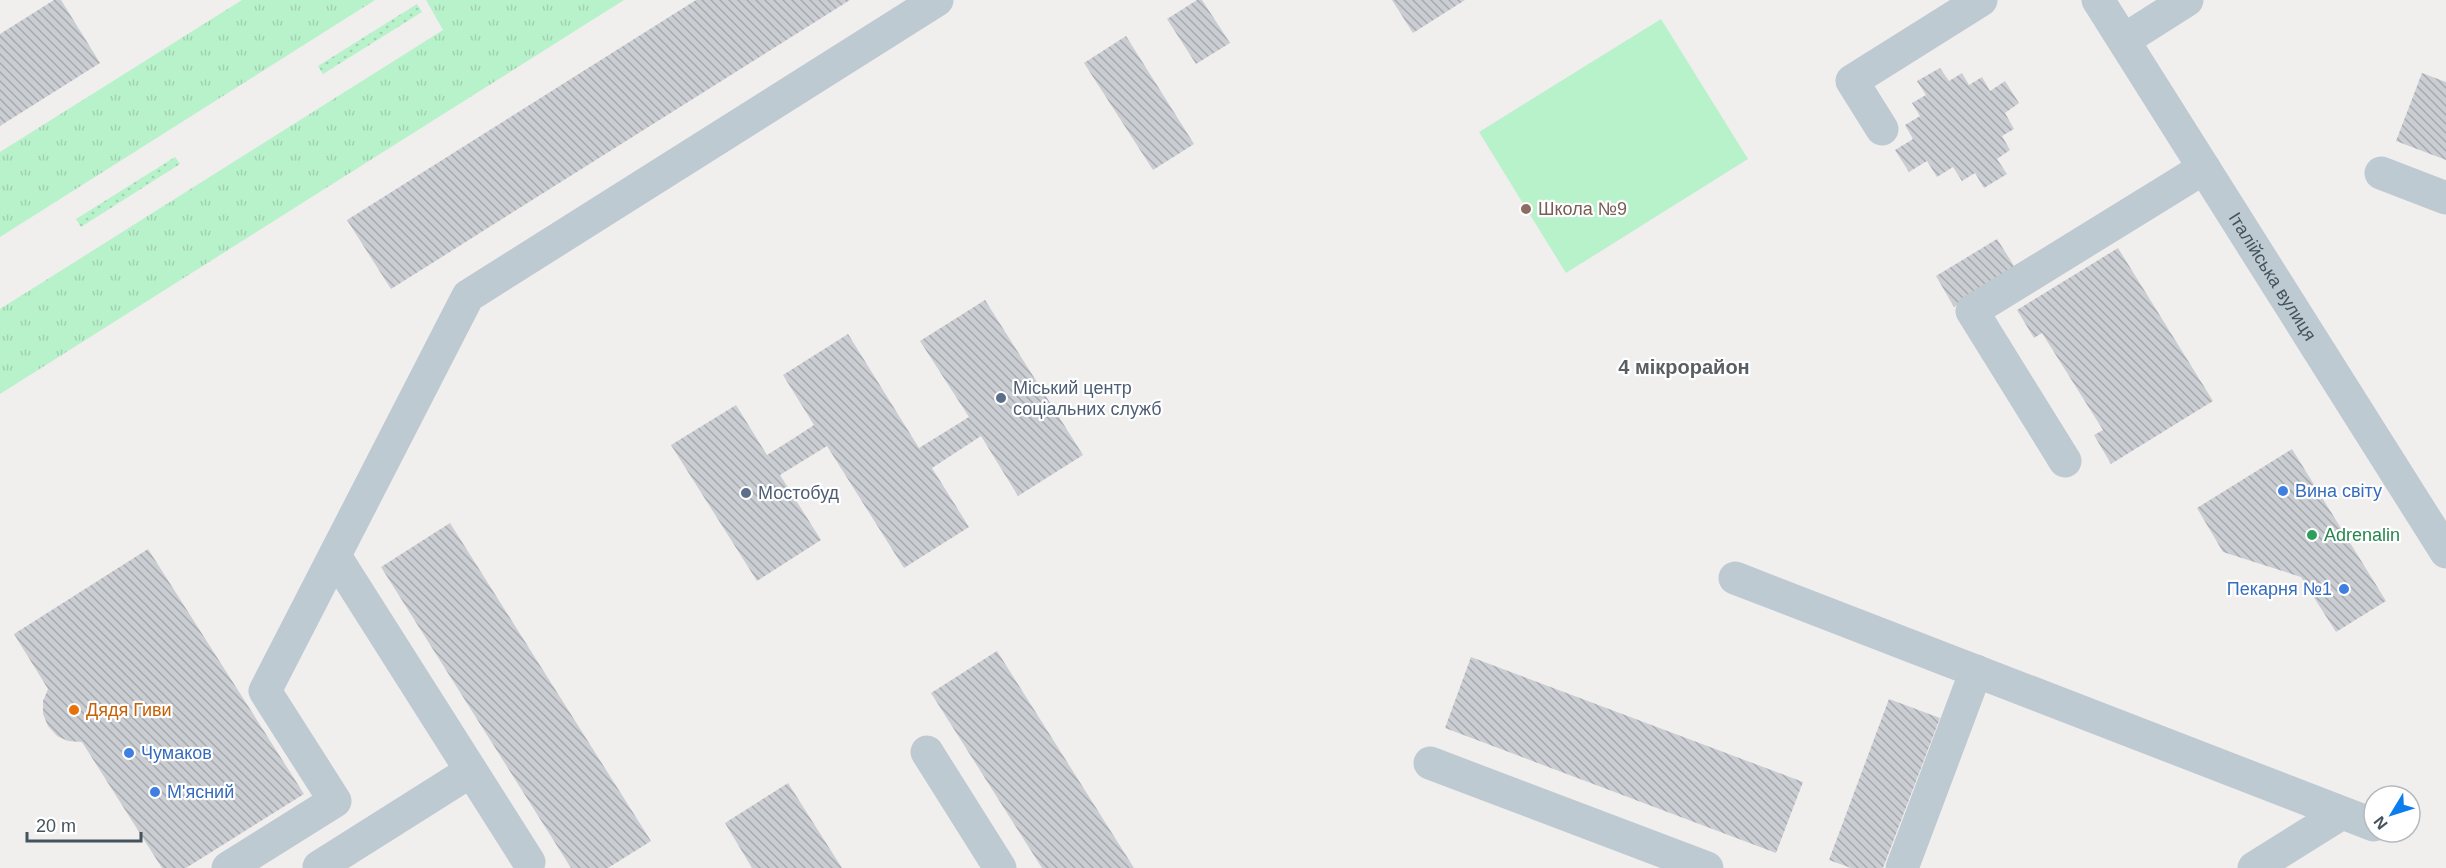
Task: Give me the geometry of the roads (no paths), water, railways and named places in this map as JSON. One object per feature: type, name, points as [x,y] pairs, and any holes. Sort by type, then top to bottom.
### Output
[{"type":"street","points":[[228,868],[334,801],[265,691],[468,296],[937,0]]},
{"type":"street","points":[[1882,129],[1852,81],[1982,0]]},
{"type":"street","name":"Італійська вулиця","points":[[2098,0],[2446,552]]},
{"type":"street","points":[[2124,40],[2187,0]]},
{"type":"street","points":[[2065,461],[1972,311],[2204,168]]},
{"type":"street","points":[[2381,173],[2446,198]]},
{"type":"street","points":[[335,556],[529,862]]},
{"type":"street","points":[[1735,578],[2362,820]]},
{"type":"street","points":[[1902,868],[1976,671]]},
{"type":"street","points":[[927,752],[1000,868]]},
{"type":"street","points":[[1430,763],[1707,868]]},
{"type":"street","points":[[293,827],[320,868],[471,771]]},
{"type":"street","points":[[2254,868],[2342,813]]},
{"type":"place","name":"Школа №9","points":[[1526,209]]},
{"type":"place","name":"Міський центр соціальних служб","points":[[1001,398]]},
{"type":"place","name":"Вина світу","points":[[2283,491]]},
{"type":"place","name":"Мостобуд","points":[[746,493]]},
{"type":"place","name":"Adrenalin","points":[[2312,535]]},
{"type":"place","name":"Пекарня №1","points":[[2344,589]]},
{"type":"place","name":"Дядя Гиви","points":[[74,710]]},
{"type":"place","name":"Чумаков","points":[[129,753]]},
{"type":"place","name":"М'ясний","points":[[155,792]]},
{"type":"district","name":"4 мікрорайон","points":[[1684,367]]}]
